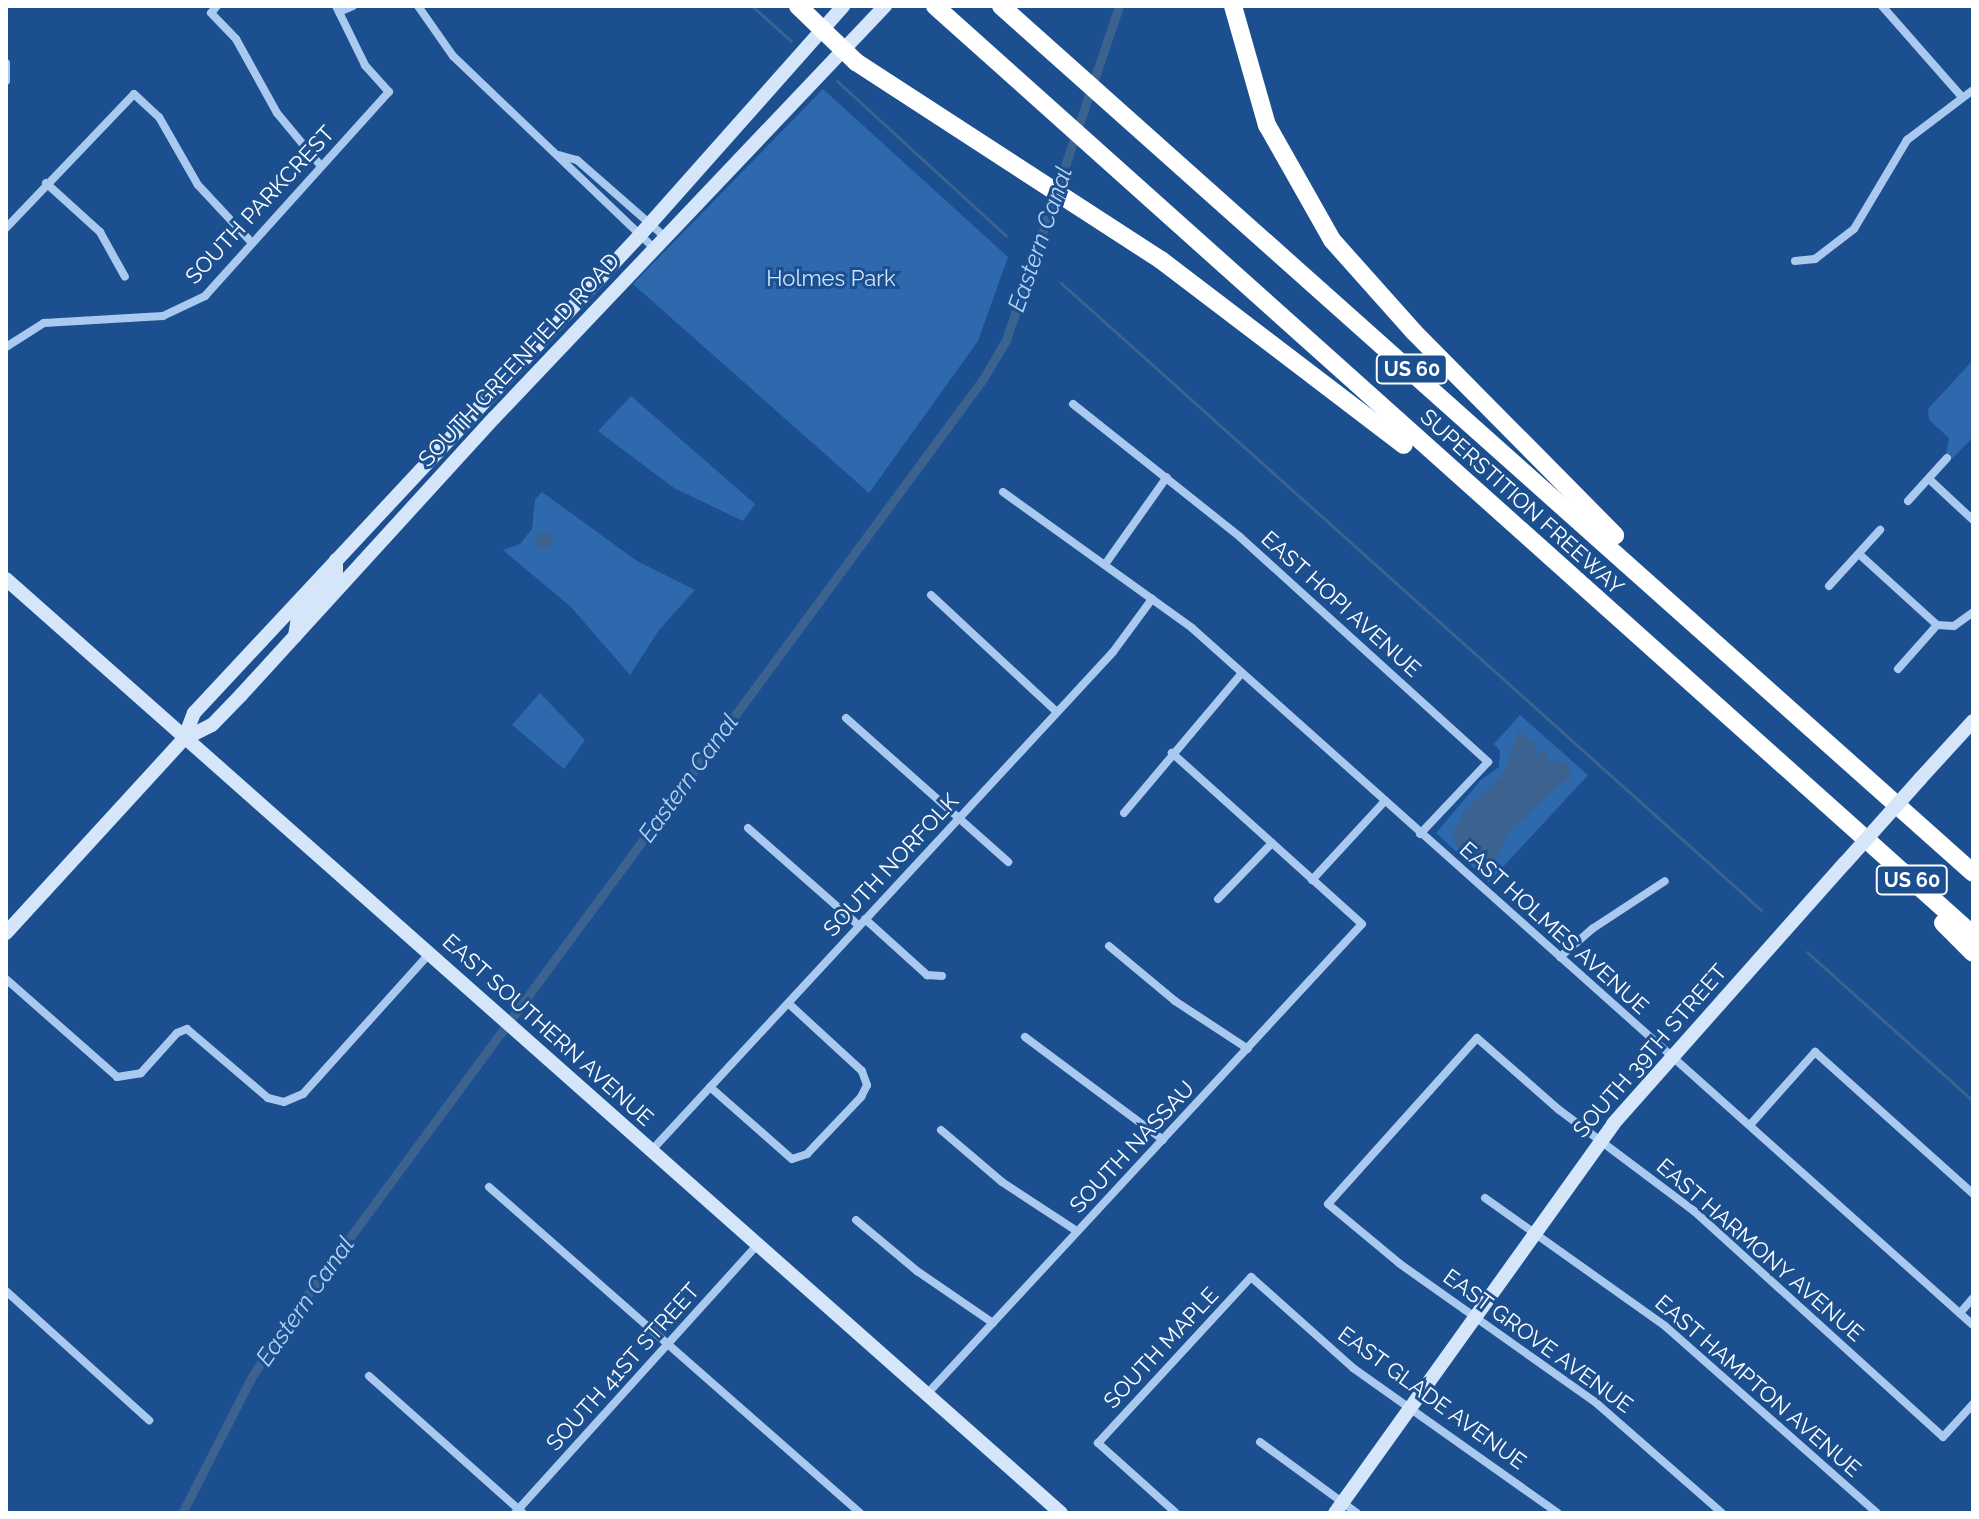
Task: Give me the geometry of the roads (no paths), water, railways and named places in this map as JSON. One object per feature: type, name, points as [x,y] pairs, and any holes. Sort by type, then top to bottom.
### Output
[{"type":"highway","points":[[798,6],[844,50],[1097,216],[1257,330],[1417,456],[1457,478]]},
{"type":"highway","name":"SUPERSTITION FREEWAY","points":[[935,6],[1457,478],[1973,935]]},
{"type":"highway","name":"SUPERSTITION FREEWAY","points":[[1001,6],[1714,636]]},
{"type":"highway","points":[[1233,6],[1267,125],[1332,240],[1414,332],[1714,636]]},
{"type":"highway","name":"US 60","points":[[1714,636],[1973,873]]},
{"type":"highway","points":[[1850,825],[1973,953]]},
{"type":"main road","name":"SOUTH GREENFIELD ROAD","points":[[184,739],[194,713],[645,229],[843,6]]},
{"type":"main road","name":"SOUTH GREENFIELD ROAD","points":[[6,933],[184,739],[212,725],[654,248],[885,6]]},
{"type":"main road","points":[[359,565],[360,549],[402,502],[412,477]]},
{"type":"main road","points":[[295,636],[298,618],[336,573],[336,560]]},
{"type":"main road","name":"EAST SOUTHERN AVENUE","points":[[6,579],[1061,1513]]},
{"type":"main road","name":"SOUTH 39TH STREET","points":[[1339,1508],[1600,1140],[1973,721]]},
{"type":"street","points":[[338,9],[353,6]]},
{"type":"street","points":[[418,6],[453,56],[559,155],[569,171],[645,229],[665,237]]},
{"type":"street","points":[[1882,6],[1962,97]]},
{"type":"street","name":"SOUTH PARKCREST","points":[[6,347],[44,323],[163,316],[205,296],[389,92],[365,65],[338,9]]},
{"type":"street","points":[[214,10],[236,39],[277,113],[321,166]]},
{"type":"street","points":[[6,63],[6,81]]},
{"type":"street","points":[[1795,261],[1815,259],[1854,229],[1907,140],[1973,90]]},
{"type":"street","points":[[6,228],[134,94],[159,117],[198,185],[252,243]]},
{"type":"street","points":[[559,155],[577,160],[645,229],[654,248]]},
{"type":"street","points":[[46,183],[100,232],[125,277]]},
{"type":"street","name":"EAST HOPI AVENUE","points":[[1073,404],[1167,477],[1488,762],[1420,834]]},
{"type":"street","points":[[1908,501],[1947,458]]},
{"type":"street","points":[[1106,563],[1167,477]]},
{"type":"street","points":[[1929,479],[1973,520]]},
{"type":"street","name":"EAST HOLMES AVENUE","points":[[1003,492],[1106,563],[1242,673],[1973,1325]]},
{"type":"street","points":[[1829,586],[1880,530]]},
{"type":"street","points":[[1859,554],[1937,625],[1954,626],[1973,612]]},
{"type":"street","points":[[931,595],[1057,712]]},
{"type":"street","name":"SOUTH NORFOLK","points":[[651,1151],[1057,712],[1152,599]]},
{"type":"street","points":[[1898,669],[1937,625]]},
{"type":"street","points":[[1124,813],[1242,673]]},
{"type":"street","points":[[846,718],[1008,862]]},
{"type":"street","points":[[1172,753],[1312,880],[1385,801]]},
{"type":"street","points":[[748,828],[927,975],[942,976]]},
{"type":"street","points":[[1218,899],[1272,843]]},
{"type":"street","name":"SOUTH NASSAU","points":[[927,1394],[1362,924],[1312,880]]},
{"type":"street","points":[[1560,957],[1592,929],[1665,881]]},
{"type":"street","points":[[1109,946],[1175,1001],[1248,1049]]},
{"type":"street","points":[[6,979],[117,1077],[141,1073],[177,1033],[187,1029],[268,1098],[284,1102],[303,1094],[429,954]]},
{"type":"street","points":[[710,1087],[792,1159],[807,1154],[867,1085],[862,1071],[788,1003]]},
{"type":"street","points":[[1025,1037],[1163,1140]]},
{"type":"street","name":"EAST HARMONY AVENUE","points":[[1328,1204],[1477,1038],[1600,1140],[1694,1211],[1943,1437],[1973,1404]]},
{"type":"street","points":[[1750,1125],[1815,1052],[1973,1194]]},
{"type":"street","points":[[941,1130],[1002,1182],[1077,1231]]},
{"type":"street","points":[[489,1187],[860,1513]]},
{"type":"street","name":"EAST HAMPTON AVENUE","points":[[1485,1198],[1676,1335],[1877,1513]]},
{"type":"street","name":"EAST GROVE AVENUE","points":[[1328,1204],[1476,1318],[1623,1424],[1722,1513]]},
{"type":"street","points":[[856,1220],[917,1271],[993,1323]]},
{"type":"street","name":"SOUTH 41ST STREET","points":[[519,1512],[758,1244]]},
{"type":"street","name":"EAST GLADE AVENUE","points":[[1251,1277],[1334,1353],[1558,1513]]},
{"type":"street","name":"SOUTH MAPLE","points":[[1176,1513],[1098,1443],[1251,1277]]},
{"type":"street","points":[[6,1291],[149,1420]]},
{"type":"street","points":[[1960,1313],[1973,1298]]},
{"type":"street","points":[[369,1376],[519,1512]]},
{"type":"street","points":[[1260,1442],[1339,1508],[1357,1513]]},
{"type":"waterway","points":[[752,6],[791,41]]},
{"type":"waterway","name":"Eastern Canal","points":[[182,1513],[251,1378],[286,1324],[983,379],[1006,340],[1119,6]]},
{"type":"waterway","points":[[837,81],[1006,236]]},
{"type":"waterway","points":[[1061,283],[1761,910]]},
{"type":"waterway","points":[[1807,952],[1973,1101]]},
{"type":"park label","name":"Holmes Park","points":[[831,279]]}]
